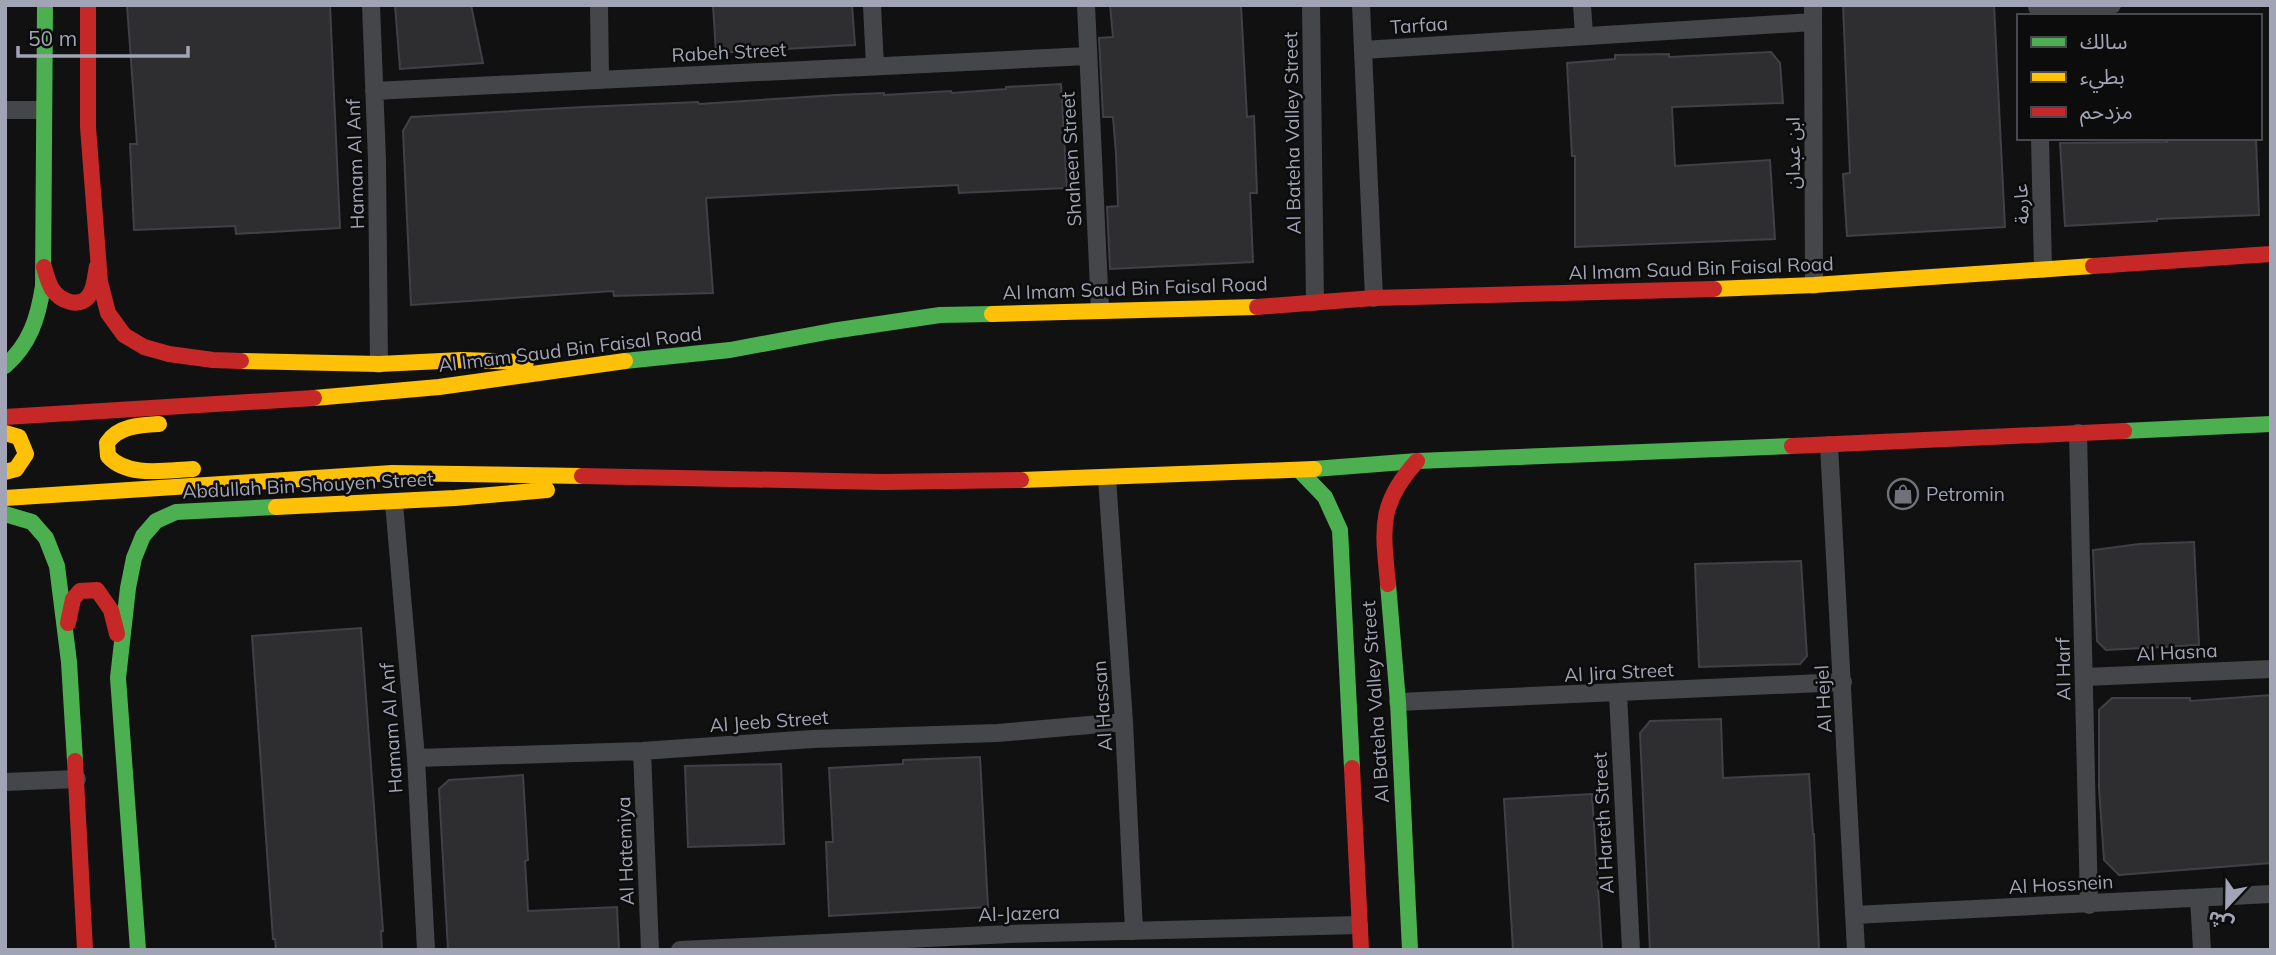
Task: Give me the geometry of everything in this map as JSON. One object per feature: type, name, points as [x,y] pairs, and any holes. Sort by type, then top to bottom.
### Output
[{"type":"main road","points":[[5,366],[16,358],[29,340],[39,313],[43,286],[45,5]]},
{"type":"main road","points":[[88,5],[88,127],[100,282],[108,313],[124,335],[144,346],[169,354],[213,360],[379,364],[461,360],[594,364]]},
{"type":"main road","name":"Al Imam Saud Bin Faisal Road","points":[[5,417],[296,400],[439,387],[594,364],[730,350],[940,315],[1241,308],[1374,298],[1631,293],[1814,285],[2271,254]]},
{"type":"main road","points":[[43,262],[51,288],[61,298],[75,303],[85,300],[89,295],[98,263]]},
{"type":"main road","points":[[296,400],[236,416],[133,427],[116,432],[107,443],[106,450],[110,459],[121,466],[142,469],[192,469],[331,477]]},
{"type":"main road","points":[[5,498],[391,473],[883,482],[1107,478],[1299,470],[1417,461],[2271,424]]},
{"type":"main road","points":[[5,433],[19,437],[26,454],[16,469],[5,471]]},
{"type":"main road","name":"Al Bateha Valley Street","points":[[1410,950],[1398,702],[1383,526],[1391,497],[1402,477],[1417,461]]},
{"type":"main road","name":"Al Bateha Valley Street","points":[[1299,470],[1317,485],[1332,504],[1340,530],[1361,950]]},
{"type":"main road","name":"Abdullah Bin Shouyen Street","points":[[138,950],[118,678],[134,558],[143,536],[156,522],[176,512],[483,497],[648,478]]},
{"type":"main road","points":[[5,514],[32,522],[46,538],[57,566],[66,634],[77,779],[85,950]]},
{"type":"main road","points":[[66,634],[73,599],[80,592],[97,590],[107,600],[115,615],[120,656]]},
{"type":"street","name":"Hamam Al Anf","points":[[371,5],[377,160],[379,364]]},
{"type":"street","points":[[598,5],[600,78]]},
{"type":"street","points":[[872,5],[875,66]]},
{"type":"street","name":"Shaheen Street","points":[[1086,5],[1100,310]]},
{"type":"street","name":"Al Bateha Valley Street","points":[[1311,5],[1315,302]]},
{"type":"street","points":[[1361,5],[1374,298]]},
{"type":"street","points":[[1582,5],[1584,35]]},
{"type":"street","points":[[2037,9],[2112,5]]},
{"type":"street","name":"Tarfaa","points":[[1363,50],[1584,35],[1813,13]]},
{"type":"street","name":"ابن عبدان","points":[[1813,13],[1814,285]]},
{"type":"street","name":"Rabeh Street","points":[[374,91],[1087,56]]},
{"type":"street","points":[[5,110],[44,110]]},
{"type":"street","name":"عارمة","points":[[2040,140],[2043,269]]},
{"type":"street","name":"Al Harf","points":[[2078,433],[2089,905]]},
{"type":"street","name":"Al Hejel","points":[[1829,445],[1856,950]]},
{"type":"street","name":"Al Hassan","points":[[1107,478],[1124,722],[1134,931]]},
{"type":"street","name":"Hamam Al Anf","points":[[394,503],[416,758],[426,950]]},
{"type":"street","name":"Al Hasna","points":[[2085,677],[2271,669]]},
{"type":"street","name":"Al Jira Street","points":[[1398,702],[1843,682]]},
{"type":"street","name":"Al Hareth Street","points":[[1618,694],[1631,950]]},
{"type":"street","name":"Al Jeeb Street","points":[[416,758],[642,751],[813,739],[997,733],[1124,722]]},
{"type":"street","name":"Al Hatemiya","points":[[642,751],[650,950]]},
{"type":"street","points":[[5,782],[77,779]]},
{"type":"street","name":"Al Hossnein","points":[[1854,915],[2271,894]]},
{"type":"street","points":[[2199,898],[2202,950]]},
{"type":"street","name":"Al-Jazera","points":[[680,950],[1010,934],[1359,925]]},
{"type":"building","points":[[127,5],[330,5],[340,228],[236,234],[235,226],[134,230],[130,144],[137,144]]},
{"type":"building","points":[[395,5],[471,5],[483,63],[400,69]]},
{"type":"building","points":[[713,5],[852,5],[855,45],[716,53]]},
{"type":"building","points":[[1110,5],[1241,5],[1247,117],[1254,116],[1257,193],[1250,193],[1253,262],[1110,269],[1107,207],[1118,206],[1116,154],[1113,117],[1103,117],[1099,38],[1113,37]]},
{"type":"building","points":[[1843,5],[1994,5],[2005,227],[1847,236],[1843,174],[1850,173]]},
{"type":"building","points":[[1771,52],[1780,63],[1783,103],[1672,107],[1675,166],[1770,160],[1775,239],[1575,247],[1575,156],[1572,156],[1567,63],[1615,59],[1615,55],[1669,54],[1669,57]]},
{"type":"building","points":[[1061,84],[1067,188],[959,193],[958,185],[706,198],[713,293],[614,296],[613,291],[411,305],[403,131],[411,117],[836,95],[952,93]]},
{"type":"building","points":[[2166,140],[2256,140],[2259,215],[2065,226],[2060,143],[2167,142]]},
{"type":"building","points":[[2194,542],[2199,645],[2106,650],[2097,641],[2093,550],[2139,544]]},
{"type":"building","points":[[1801,561],[1807,656],[1800,664],[1699,667],[1695,564]]},
{"type":"building","points":[[361,628],[383,931],[382,950],[276,950],[273,939],[252,636]]},
{"type":"building","points":[[2271,695],[2271,863],[2119,875],[2104,860],[2099,788],[2099,710],[2112,698],[2190,698],[2190,701]]},
{"type":"building","points":[[1721,719],[1723,778],[1809,774],[1819,950],[1650,950],[1640,733],[1650,721]]},
{"type":"building","points":[[980,757],[988,907],[829,916],[826,842],[833,842],[829,768],[903,764],[903,760]]},
{"type":"building","points":[[781,764],[784,844],[688,847],[685,766]]},
{"type":"building","points":[[523,775],[528,911],[617,907],[619,950],[448,950],[439,789],[449,780]]},
{"type":"building","points":[[1592,794],[1602,950],[1513,950],[1504,799]]},
{"type":"traffic: fast","points":[[5,366],[21,349],[32,330],[43,286],[45,5]]},
{"type":"traffic: fast","points":[[625,361],[730,350],[940,315],[992,314]]},
{"type":"traffic: fast","points":[[2124,431],[2271,424]]},
{"type":"traffic: fast","points":[[1314,469],[1417,461],[1792,446]]},
{"type":"traffic: fast","points":[[1299,470],[1325,497],[1340,530],[1352,768]]},
{"type":"traffic: fast","points":[[138,950],[118,678],[134,558],[143,536],[156,521],[176,512],[276,507]]},
{"type":"traffic: fast","points":[[5,514],[32,522],[46,538],[57,566],[69,662],[75,761]]},
{"type":"traffic: fast","points":[[1388,584],[1398,702],[1410,950]]},
{"type":"traffic: slow","points":[[1714,289],[2093,266]]},
{"type":"traffic: slow","points":[[992,314],[1257,307]]},
{"type":"traffic: slow","points":[[241,361],[379,364],[462,360],[526,362]]},
{"type":"traffic: slow","points":[[314,398],[439,387],[625,361]]},
{"type":"traffic: slow","points":[[159,424],[137,426],[117,433],[107,443],[108,456],[116,463],[137,470],[193,469]]},
{"type":"traffic: slow","points":[[5,433],[19,437],[26,454],[16,469],[5,472]]},
{"type":"traffic: slow","points":[[1021,480],[1314,469]]},
{"type":"traffic: slow","points":[[5,498],[392,473],[582,476]]},
{"type":"traffic: slow","points":[[276,507],[455,498],[547,490]]},
{"type":"traffic: jam","points":[[88,5],[88,127],[100,282],[108,313],[124,335],[144,347],[169,354],[241,361]]},
{"type":"traffic: jam","points":[[2093,266],[2271,254]]},
{"type":"traffic: jam","points":[[44,267],[52,289],[65,300],[76,303],[90,294],[97,266]]},
{"type":"traffic: jam","points":[[1257,307],[1374,298],[1714,289]]},
{"type":"traffic: jam","points":[[5,417],[314,398]]},
{"type":"traffic: jam","points":[[1792,446],[2124,431]]},
{"type":"traffic: jam","points":[[1388,584],[1384,533],[1389,505],[1395,491],[1417,461]]},
{"type":"traffic: jam","points":[[582,476],[883,482],[1021,480]]},
{"type":"traffic: jam","points":[[68,623],[73,599],[80,591],[97,590],[111,610],[117,634]]},
{"type":"traffic: jam","points":[[75,761],[85,950]]},
{"type":"traffic: jam","points":[[1352,768],[1361,950]]},
{"type":"place","name":"Petromin","points":[[1903,494]]}]
